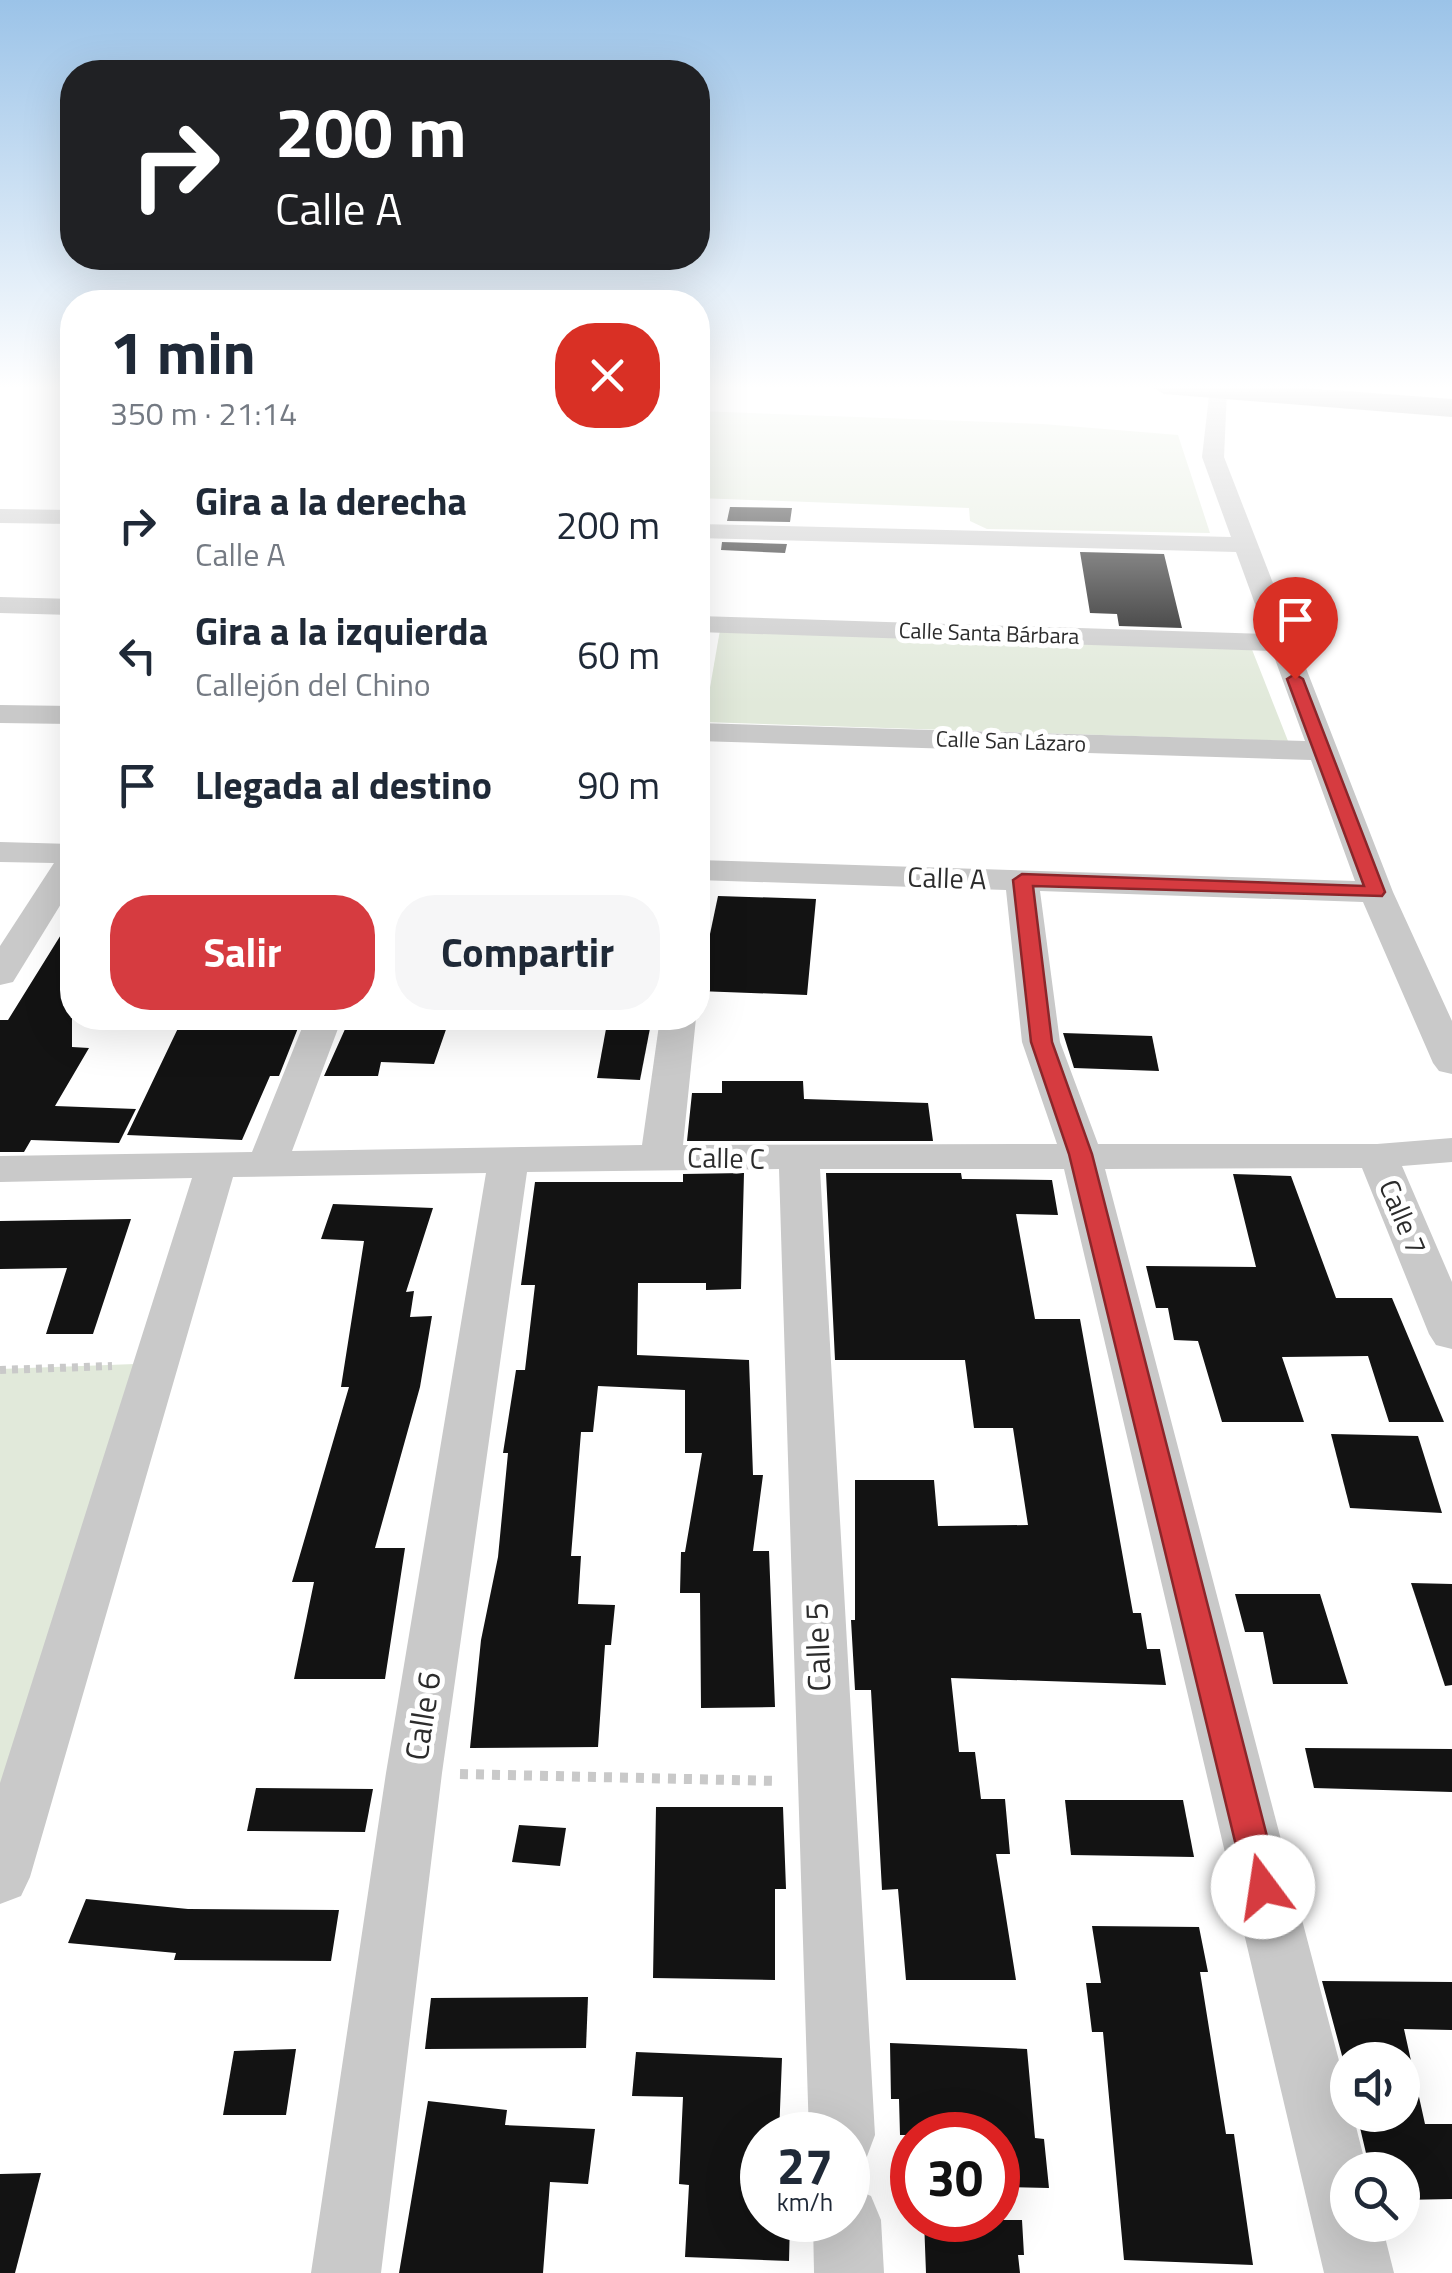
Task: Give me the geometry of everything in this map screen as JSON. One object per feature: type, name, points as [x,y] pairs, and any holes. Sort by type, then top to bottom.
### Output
[{"type":"street","points":[[1226,492],[1376,892],[1452,1063]]},
{"type":"street","points":[[0,516],[60,517]]},
{"type":"street","points":[[710,531],[1247,545]]},
{"type":"street","points":[[0,605],[60,607]]},
{"type":"street","name":"Calle Santa Bárbara","points":[[710,624],[1280,642]]},
{"type":"street","points":[[0,714],[60,715]]},
{"type":"street","name":"Calle San Lázaro","points":[[710,732],[1325,752]]},
{"type":"street","points":[[0,852],[60,856]]},
{"type":"street","name":"Calle A","points":[[710,870],[1376,892]]},
{"type":"street","points":[[0,974],[60,876]]},
{"type":"street","points":[[1022,880],[1041,1042],[1080,1154],[1359,2273]]},
{"type":"street","points":[[267,1164],[319,1030]]},
{"type":"street","points":[[662,1157],[677,1030]]},
{"type":"street","name":"Calle C","points":[[0,1169],[662,1157],[1376,1156],[1452,1150]]},
{"type":"street","name":"Calle 7","points":[[1376,1156],[1452,1334]]},
{"type":"street","name":"Calle 5","points":[[799,1159],[823,1782],[841,2112]]},
{"type":"street","name":"Calle 6","points":[[346,2273],[414,1773],[508,1160]]},
{"type":"street","points":[[0,1877],[216,1166]]},
{"type":"street","points":[[848,2242],[850,2273]]},
{"type":"path","points":[[0,1370],[158,1364]]},
{"type":"path","points":[[414,1773],[823,1782]]},
{"type":"green space","points":[[710,492],[1197,492],[1210,533],[987,529],[970,521],[969,508],[710,498]]},
{"type":"green space","points":[[720,630],[1251,647],[1288,741],[710,722],[710,688]]},
{"type":"green space","points":[[135,1364],[0,1819],[0,1369]]},
{"type":"building","points":[[730,507],[792,508],[790,522],[727,521]]},
{"type":"building","points":[[722,542],[787,544],[785,553],[721,550]]},
{"type":"building","points":[[1080,552],[1164,554],[1182,628],[1119,626],[1117,614],[1090,613]]},
{"type":"building","points":[[718,896],[816,899],[807,995],[710,991],[710,934]]},
{"type":"building","points":[[60,936],[60,1030],[72,1030],[72,1047],[89,1048],[55,1106],[136,1109],[119,1143],[31,1140],[24,1152],[0,1152],[0,1020],[8,1020]]},
{"type":"building","points":[[177,1030],[297,1030],[279,1076],[270,1076],[242,1140],[127,1135]]},
{"type":"building","points":[[345,1030],[446,1030],[434,1064],[381,1062],[378,1076],[324,1076]]},
{"type":"building","points":[[606,1030],[650,1030],[640,1080],[597,1078]]},
{"type":"building","points":[[1063,1033],[1152,1036],[1159,1071],[1074,1068]]},
{"type":"building","points":[[722,1081],[803,1081],[804,1099],[928,1103],[933,1141],[687,1141],[692,1093],[722,1093]]},
{"type":"building","points":[[744,1173],[741,1289],[706,1290],[706,1283],[638,1283],[637,1355],[749,1360],[753,1475],[763,1475],[753,1551],[769,1551],[775,1707],[701,1708],[700,1593],[680,1593],[681,1552],[685,1552],[702,1453],[685,1453],[685,1390],[598,1386],[593,1432],[581,1432],[571,1556],[581,1556],[578,1604],[615,1605],[611,1645],[605,1645],[598,1747],[470,1748],[481,1640],[498,1557],[508,1453],[503,1453],[516,1370],[525,1370],[535,1285],[521,1285],[535,1182],[683,1182],[683,1174]]},
{"type":"building","points":[[826,1173],[961,1173],[962,1179],[1052,1180],[1058,1215],[1016,1214],[1035,1319],[1080,1319],[1133,1613],[1141,1613],[1147,1649],[1160,1649],[1166,1685],[951,1678],[959,1752],[975,1752],[981,1799],[1005,1799],[1010,1854],[996,1854],[1016,1980],[906,1980],[898,1889],[882,1890],[871,1690],[855,1690],[851,1620],[855,1620],[855,1480],[934,1480],[938,1526],[1028,1525],[1013,1428],[974,1428],[965,1360],[835,1360]]},
{"type":"building","points":[[1233,1174],[1291,1176],[1336,1298],[1392,1298],[1444,1422],[1389,1422],[1368,1356],[1282,1357],[1304,1422],[1222,1422],[1198,1341],[1174,1340],[1168,1308],[1156,1308],[1146,1266],[1256,1267]]},
{"type":"building","points":[[333,1204],[433,1208],[406,1292],[414,1291],[410,1317],[432,1316],[420,1387],[375,1548],[405,1548],[385,1679],[294,1679],[314,1582],[292,1582],[349,1387],[341,1387],[364,1241],[321,1239]]},
{"type":"building","points":[[131,1219],[93,1334],[46,1334],[67,1268],[0,1269],[0,1221]]},
{"type":"building","points":[[1331,1434],[1418,1436],[1442,1513],[1350,1508]]},
{"type":"building","points":[[1411,1583],[1452,1584],[1452,1685],[1445,1686]]},
{"type":"building","points":[[1235,1594],[1320,1594],[1348,1684],[1273,1684],[1263,1632],[1245,1632]]},
{"type":"building","points":[[1305,1748],[1452,1749],[1452,1792],[1314,1788]]},
{"type":"building","points":[[256,1788],[373,1789],[365,1832],[247,1831]]},
{"type":"building","points":[[1065,1800],[1183,1800],[1194,1857],[1071,1855]]},
{"type":"building","points":[[656,1807],[783,1807],[786,1889],[775,1889],[775,1980],[653,1978]]},
{"type":"building","points":[[519,1825],[566,1828],[560,1866],[512,1862]]},
{"type":"building","points":[[86,1899],[188,1909],[339,1910],[331,1961],[174,1960],[176,1953],[68,1943]]},
{"type":"building","points":[[1092,1926],[1199,1927],[1208,1972],[1200,1972],[1226,2134],[1234,2134],[1253,2265],[1124,2260],[1103,2032],[1092,2032],[1086,1983],[1101,1983]]},
{"type":"building","points":[[1322,1981],[1452,1982],[1452,2030],[1404,2029],[1407,2042],[1338,2042]]},
{"type":"building","points":[[588,1997],[586,2048],[425,2049],[431,1998]]},
{"type":"building","points":[[890,2043],[1027,2049],[1035,2138],[1044,2139],[1049,2188],[1020,2187],[1020,2112],[899,2112],[899,2099],[891,2099]]},
{"type":"building","points":[[296,2049],[286,2115],[223,2115],[234,2051]]},
{"type":"building","points":[[636,2052],[782,2058],[780,2112],[740,2112],[740,2242],[789,2242],[789,2261],[685,2257],[689,2185],[679,2184],[683,2097],[632,2096]]},
{"type":"building","points":[[428,2101],[507,2110],[505,2125],[595,2129],[588,2184],[550,2182],[543,2273],[399,2273]]},
{"type":"building","points":[[1420,2101],[1425,2124],[1452,2124],[1452,2199],[1420,2200],[1420,2152],[1366,2152],[1361,2132],[1420,2132]]},
{"type":"building","points":[[41,2173],[15,2273],[0,2273],[0,2174]]},
{"type":"building","points":[[1022,2220],[1024,2255],[1018,2255],[1020,2273],[926,2273],[925,2242],[1020,2242]]},
{"type":"route","points":[[1263,1887],[1080,1154],[1041,1042],[1022,880],[1376,892],[1295,679]]}]
